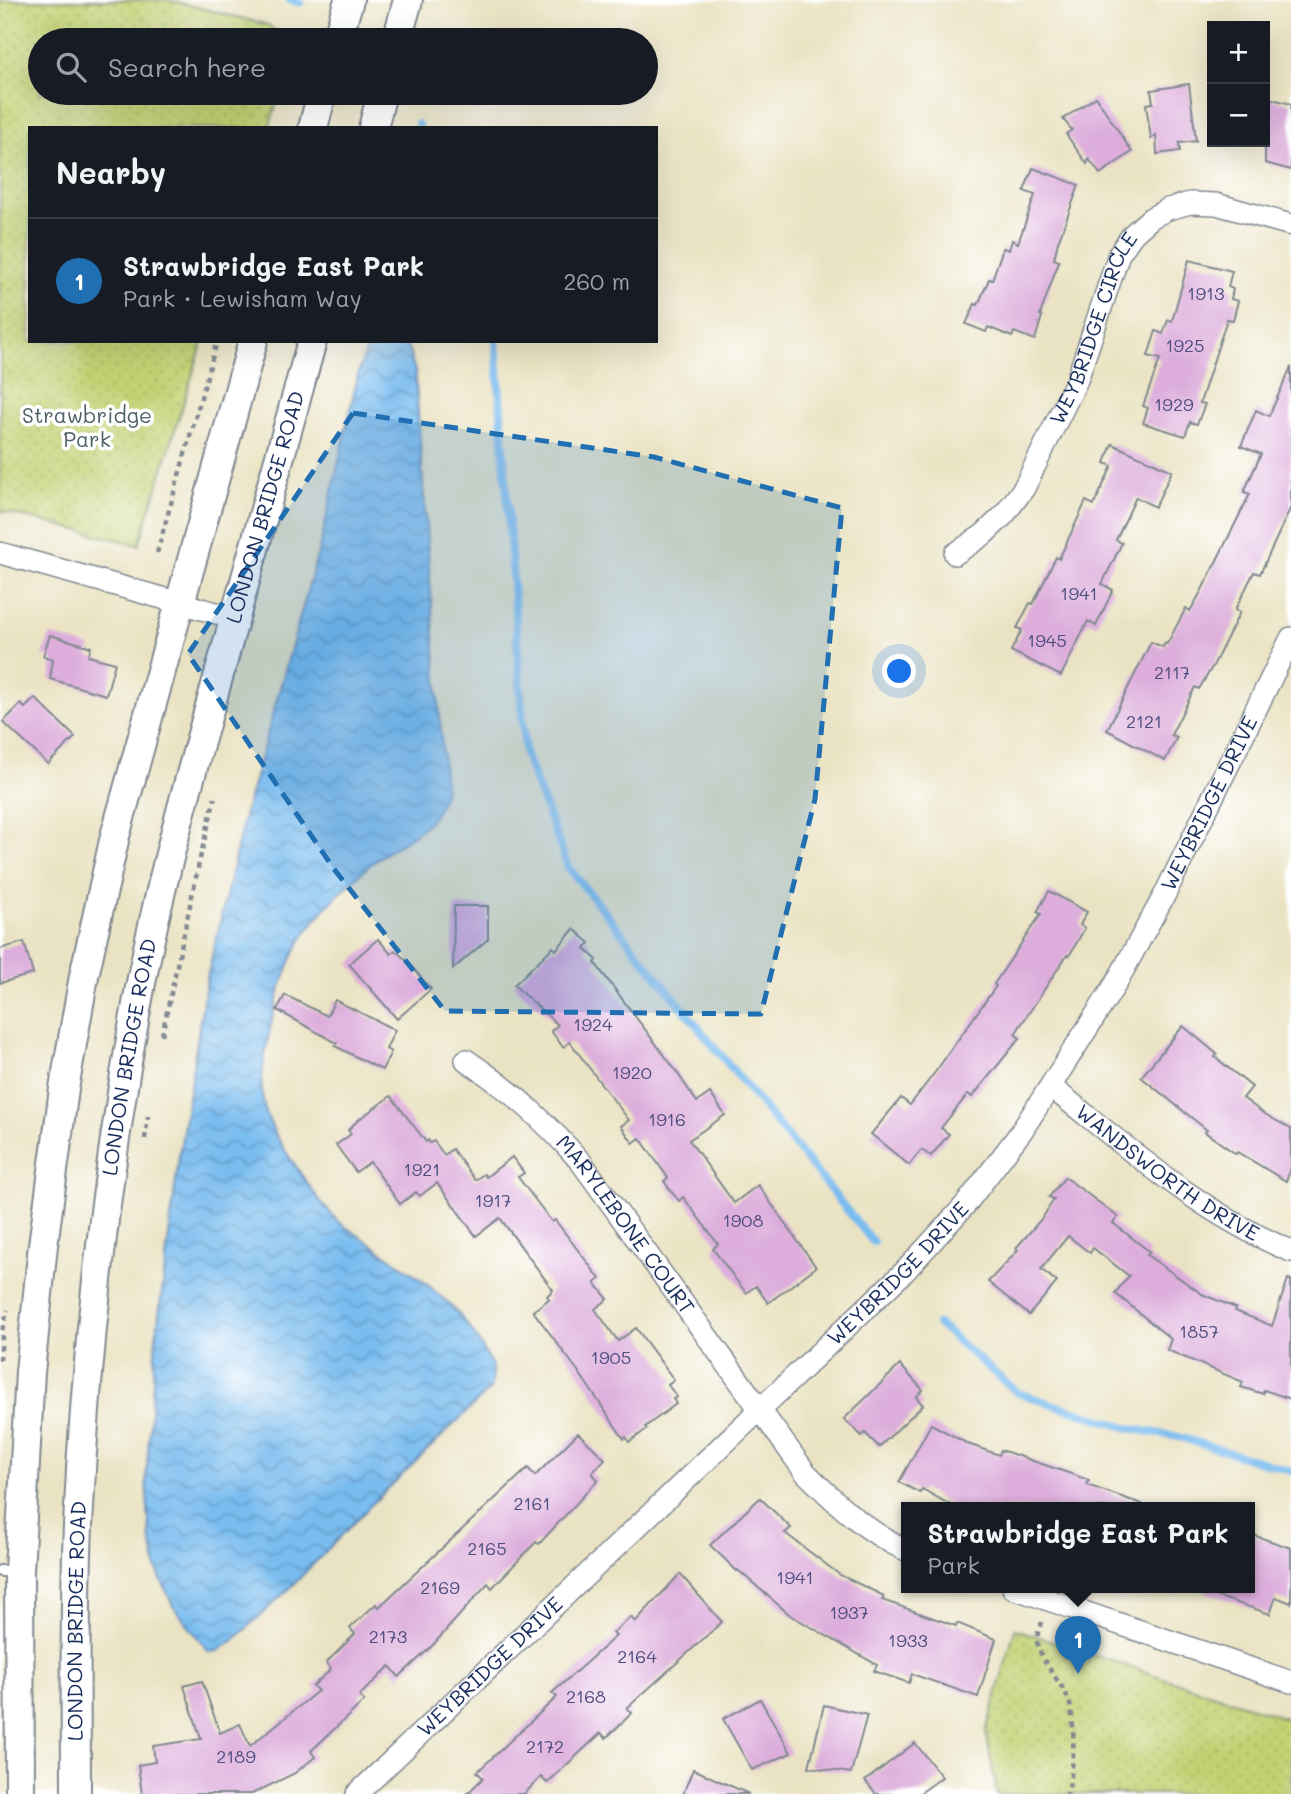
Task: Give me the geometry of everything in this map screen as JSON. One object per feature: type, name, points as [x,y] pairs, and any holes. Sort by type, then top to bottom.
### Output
[{"type":"main road","points":[[341,28],[349,0]]},
{"type":"main road","points":[[400,28],[408,0]]},
{"type":"main road","points":[[314,126],[320,105]]},
{"type":"main road","points":[[374,126],[379,105]]},
{"type":"main road","points":[[20,1794],[9,1571],[43,1245],[64,1090],[84,976],[115,836],[252,343]]},
{"type":"main road","name":"LONDON BRIDGE ROAD","points":[[76,1794],[75,1645],[84,1414],[97,1269],[114,1140],[140,985],[171,845],[311,343]]},
{"type":"street","name":"WEYBRIDGE CIRCLE","points":[[955,554],[983,535],[1004,516],[1024,488],[1077,380],[1119,254],[1133,234],[1151,218],[1168,209],[1190,203],[1216,205],[1291,225]]},
{"type":"street","points":[[0,553],[234,618]]},
{"type":"street","name":"WEYBRIDGE DRIVE","points":[[363,1792],[905,1271],[965,1204],[1021,1132],[1115,985],[1164,896],[1291,638]]},
{"type":"street","name":"MARYLEBONE COURT","points":[[466,1060],[518,1097],[547,1123],[581,1162],[806,1472],[836,1503],[871,1530],[901,1547]]},
{"type":"street","name":"WANDSWORTH DRIVE","points":[[1051,1087],[1178,1187],[1232,1222],[1291,1251]]},
{"type":"street","points":[[1028,1593],[1291,1682]]},
{"type":"path","points":[[157,553],[216,343]]},
{"type":"path","points":[[161,1039],[218,786]]},
{"type":"path","points":[[144,1144],[150,1105]]},
{"type":"path","points":[[1042,1622],[1037,1639],[1040,1653],[1069,1700],[1074,1727],[1070,1765],[1072,1779],[1068,1794]]},
{"type":"highlighted area","points":[[353,413],[654,457],[842,508],[815,799],[761,1014],[445,1011],[334,869],[188,654]]},
{"type":"green space","name":"Strawbridge Park","points":[[0,0],[169,0],[268,25],[272,28],[28,28],[28,105],[276,105],[270,126],[28,126],[28,343],[202,343],[139,545],[0,511]]},
{"type":"green space","points":[[1015,1629],[1291,1720],[1291,1794],[997,1794],[986,1732]]},
{"type":"water","points":[[369,343],[404,343],[408,348],[415,371],[445,789],[440,804],[424,826],[380,857],[336,897],[298,946],[283,982],[267,1041],[262,1078],[263,1098],[271,1126],[281,1144],[330,1212],[344,1226],[418,1277],[462,1318],[475,1335],[491,1365],[491,1388],[292,1586],[233,1641],[218,1651],[209,1652],[173,1606],[157,1570],[150,1536],[146,1481],[156,1338],[179,1156],[206,983],[245,813],[321,542],[359,370]]},
{"type":"building","points":[[1189,84],[1196,141],[1179,143],[1180,151],[1157,154],[1156,135],[1151,139],[1146,104],[1153,103],[1151,90]]},
{"type":"building","points":[[1096,97],[1132,152],[1100,174],[1089,159],[1087,164],[1066,134],[1072,130],[1063,119]]},
{"type":"building","points":[[1270,98],[1291,104],[1291,170],[1265,163],[1265,147],[1270,147]]},
{"type":"building","points":[[1033,168],[1079,185],[1058,242],[1054,259],[1059,261],[1040,315],[1042,316],[1035,340],[1014,332],[1012,337],[988,327],[986,332],[966,324],[989,279],[992,280],[1003,248],[1009,250],[1012,240],[1018,243],[1035,195],[1024,191]]},
{"type":"building","points":[[1189,260],[1232,271],[1228,287],[1233,289],[1231,299],[1238,301],[1233,320],[1227,319],[1200,403],[1205,404],[1197,424],[1190,422],[1185,436],[1143,423],[1148,408],[1143,406],[1160,359],[1148,356],[1156,331],[1163,334],[1168,320],[1172,321]]},
{"type":"building","points":[[1291,367],[1291,507],[1260,574],[1254,572],[1235,610],[1240,612],[1214,664],[1199,689],[1195,687],[1171,735],[1177,737],[1165,761],[1107,730],[1151,642],[1163,647],[1167,644],[1186,608],[1190,611],[1201,592],[1250,494],[1244,492],[1261,454],[1241,446],[1256,410],[1269,416]]},
{"type":"building","points":[[1112,444],[1172,471],[1155,507],[1136,497],[1116,540],[1122,543],[1102,584],[1113,590],[1096,626],[1088,621],[1061,676],[1011,651],[1022,630],[1017,628],[1030,603],[1033,604],[1056,557],[1059,559],[1086,501],[1094,505],[1112,466],[1105,463]]},
{"type":"building","points":[[50,635],[91,647],[88,656],[115,663],[106,695],[50,679],[53,659],[43,656]]},
{"type":"building","points":[[35,698],[75,737],[48,764],[3,722],[21,704],[25,708]]},
{"type":"building","points":[[1049,891],[1087,912],[1080,925],[1085,928],[1015,1034],[1020,1038],[972,1097],[968,1094],[941,1128],[949,1134],[931,1156],[921,1150],[909,1165],[871,1134],[901,1098],[910,1105],[936,1071],[996,986],[994,984],[1041,914],[1037,912]]},
{"type":"building","points":[[454,906],[488,906],[488,939],[453,969]]},
{"type":"building","points":[[574,929],[590,943],[585,949],[597,960],[595,963],[697,1102],[710,1093],[725,1115],[689,1140],[734,1203],[758,1185],[816,1267],[768,1303],[756,1286],[746,1293],[713,1249],[718,1244],[683,1197],[679,1201],[671,1191],[664,1181],[668,1178],[640,1138],[633,1143],[621,1126],[629,1120],[570,1042],[563,1047],[551,1031],[558,1025],[514,985],[553,947],[556,950]]},
{"type":"building","points":[[378,939],[391,954],[395,950],[404,958],[431,989],[397,1019],[349,964]]},
{"type":"building","points":[[24,942],[33,974],[0,983],[0,949]]},
{"type":"building","points":[[285,995],[327,1016],[335,1000],[395,1030],[386,1049],[391,1052],[382,1070],[335,1046],[337,1043],[277,1010]]},
{"type":"building","points":[[1183,1026],[1252,1087],[1243,1098],[1291,1129],[1291,1168],[1286,1181],[1237,1152],[1236,1154],[1205,1132],[1207,1130],[1141,1077]]},
{"type":"building","points":[[391,1096],[426,1142],[434,1141],[444,1155],[452,1149],[475,1180],[484,1174],[486,1177],[512,1157],[524,1173],[518,1177],[600,1279],[595,1283],[608,1299],[595,1309],[618,1341],[636,1328],[674,1380],[668,1385],[677,1397],[673,1399],[676,1404],[645,1427],[647,1429],[629,1442],[626,1437],[624,1439],[533,1311],[549,1299],[547,1296],[553,1290],[500,1218],[476,1236],[437,1183],[420,1196],[416,1192],[400,1204],[370,1162],[356,1172],[336,1145],[351,1134],[348,1130],[358,1120]]},
{"type":"building","points":[[1065,1177],[1118,1217],[1113,1223],[1150,1252],[1147,1255],[1202,1294],[1236,1308],[1235,1311],[1272,1326],[1288,1279],[1291,1280],[1291,1399],[1264,1390],[1263,1394],[1241,1387],[1243,1382],[1167,1350],[1171,1339],[1115,1293],[1129,1276],[1093,1248],[1090,1253],[1068,1236],[1041,1269],[1057,1282],[1029,1315],[988,1282],[1018,1250],[1016,1248],[1043,1217],[1054,1199],[1049,1197]]},
{"type":"building","points":[[900,1365],[923,1390],[916,1397],[923,1405],[879,1447],[865,1433],[862,1436],[844,1419]]},
{"type":"building","points":[[931,1424],[968,1444],[999,1455],[1001,1450],[1089,1480],[1087,1485],[1136,1502],[945,1502],[922,1489],[920,1493],[899,1482]]},
{"type":"building","points":[[578,1433],[605,1459],[592,1473],[598,1480],[539,1544],[536,1542],[492,1588],[488,1583],[433,1645],[399,1677],[390,1666],[359,1696],[364,1701],[311,1751],[315,1757],[295,1773],[252,1794],[142,1794],[138,1765],[155,1762],[153,1746],[201,1739],[184,1686],[202,1681],[220,1733],[240,1724],[250,1746],[318,1691],[313,1686],[331,1669],[326,1663],[355,1634],[350,1628],[376,1604],[379,1607],[528,1468],[535,1476]]},
{"type":"building","points":[[760,1498],[791,1528],[785,1533],[840,1575],[884,1596],[882,1600],[956,1626],[957,1623],[996,1639],[978,1697],[912,1674],[909,1683],[874,1671],[877,1665],[790,1615],[737,1571],[710,1545]]},
{"type":"building","points":[[1255,1536],[1291,1548],[1291,1603],[1276,1597],[1270,1614],[1207,1593],[1255,1593]]},
{"type":"building","points":[[680,1574],[722,1622],[627,1708],[632,1713],[606,1738],[601,1733],[547,1783],[541,1777],[524,1794],[467,1794],[483,1778],[477,1772],[557,1697],[552,1693],[616,1636],[613,1633],[631,1617],[635,1622]]},
{"type":"building","points":[[760,1699],[791,1753],[752,1770],[723,1719]]},
{"type":"building","points":[[824,1705],[867,1715],[851,1773],[809,1767]]},
{"type":"building","points":[[915,1743],[942,1777],[919,1794],[876,1794],[865,1781]]},
{"type":"building","points":[[693,1769],[724,1783],[749,1794],[683,1794]]},
{"type":"waterway","points":[[290,0],[300,3]]},
{"type":"waterway","points":[[496,343],[525,754],[568,867],[873,1242]]},
{"type":"waterway","points":[[938,1324],[1018,1393],[1128,1428],[1179,1437],[1291,1471]]},
{"type":"place","name":"Strawbridge East Park","points":[[1078,1674]]}]
